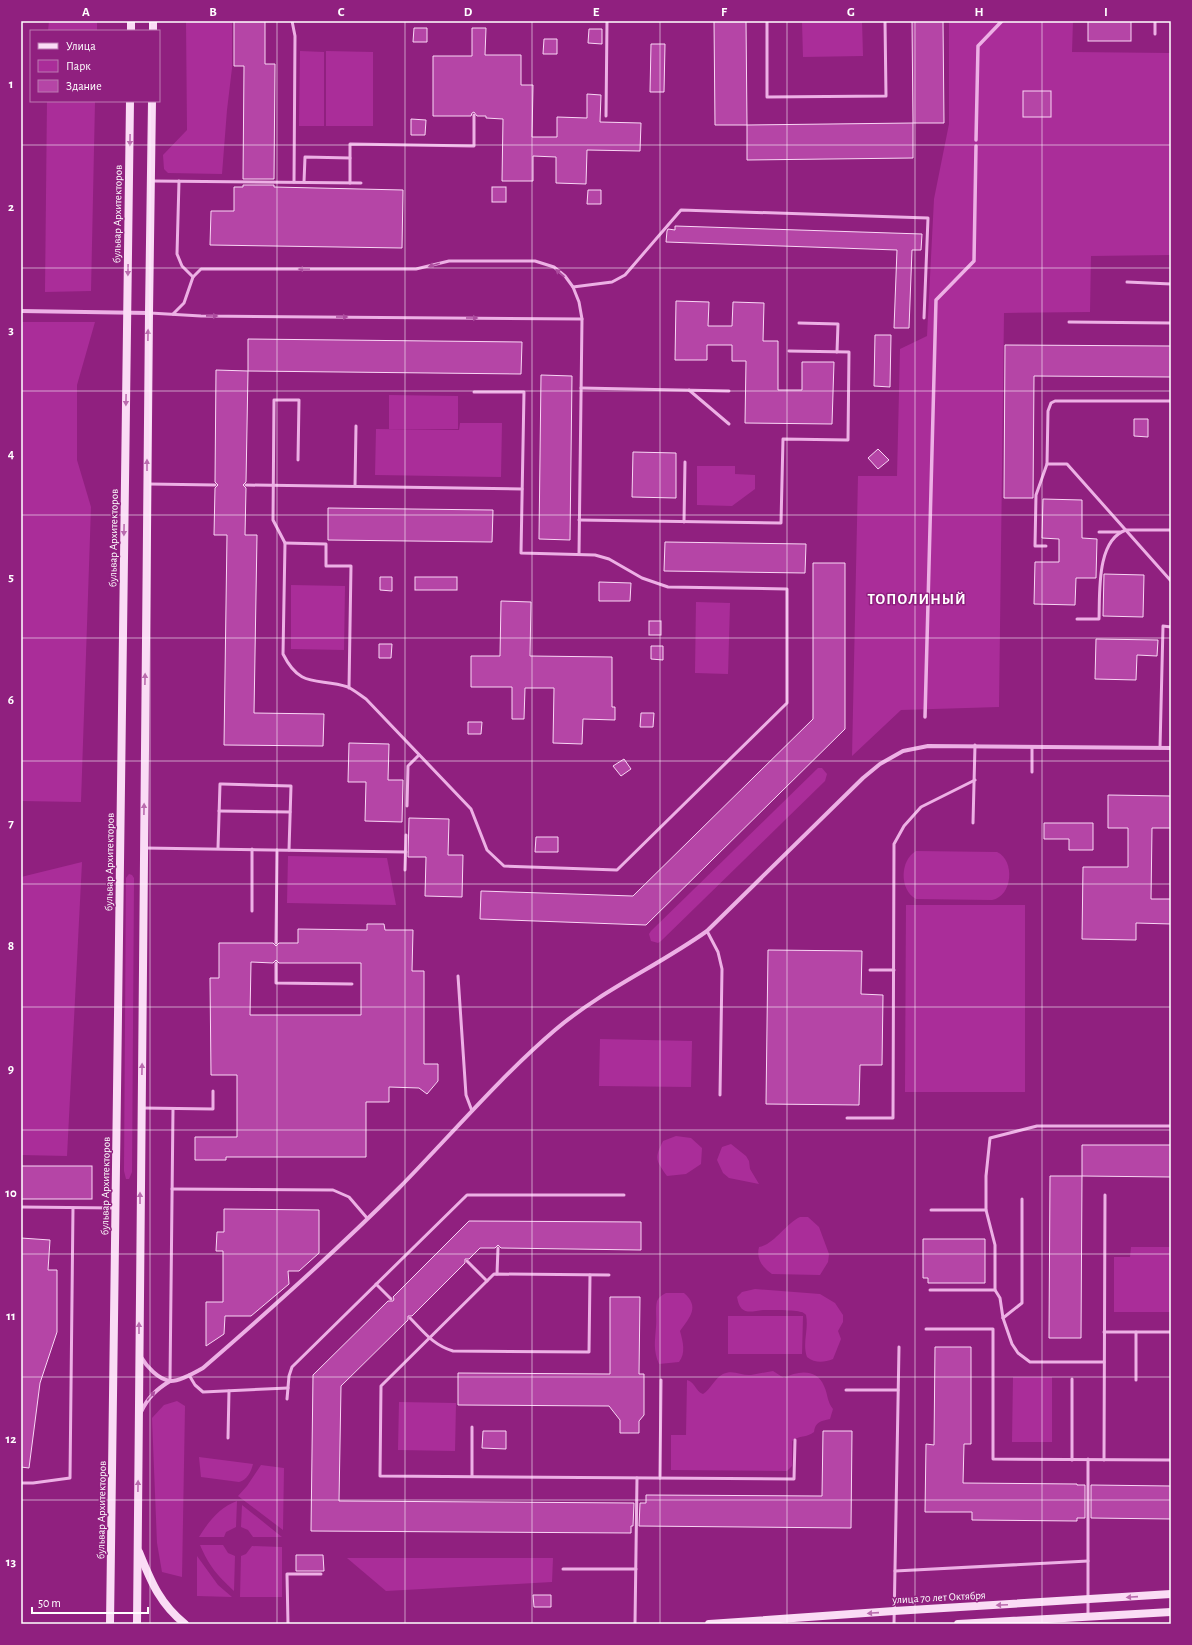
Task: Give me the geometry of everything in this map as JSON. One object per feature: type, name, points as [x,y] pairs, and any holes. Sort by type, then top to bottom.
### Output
[{"type":"main road","name":"бульвар Архитекторов","points":[[110,1624],[130,102]]},
{"type":"main road","points":[[137,1624],[147,484],[152,102]]},
{"type":"main road","points":[[138,1548],[152,1583],[160,1598],[185,1624]]},
{"type":"main road","name":"улица 70 лет Октября","points":[[708,1624],[1171,1594]]},
{"type":"main road","points":[[958,1624],[1171,1612]]},
{"type":"street","points":[[976,140],[978,46],[1002,21]]},
{"type":"street","points":[[925,717],[936,300],[974,261],[976,146]]},
{"type":"street","points":[[21,312],[149,313]]},
{"type":"street","points":[[139,1418],[146,1402],[156,1390],[172,1381],[203,1368],[228,1347],[367,1218],[398,1189],[521,1060],[556,1029],[621,983],[683,948],[707,931],[863,778],[880,764],[903,751],[928,746],[975,745],[1171,748]]},
{"type":"street","points":[[139,1354],[147,1367],[158,1376],[172,1381]]},
{"type":"lane","points":[[292,21],[295,36],[294,182]]},
{"type":"lane","points":[[606,21],[606,116]]},
{"type":"lane","points":[[767,21],[767,97],[886,96],[885,21]]},
{"type":"lane","points":[[1155,21],[1155,34]]},
{"type":"lane","points":[[350,183],[350,144],[474,146],[474,114]]},
{"type":"lane","points":[[304,182],[305,157],[350,158]]},
{"type":"lane","points":[[152,181],[361,183]]},
{"type":"lane","points":[[179,181],[177,254],[182,266],[193,277]]},
{"type":"lane","points":[[573,287],[612,282],[625,275],[681,210],[928,218],[924,318]]},
{"type":"lane","points":[[173,314],[184,303],[193,277],[201,269],[416,269],[449,261],[536,261],[554,267],[565,276],[573,287],[579,302],[582,319],[579,554]]},
{"type":"lane","points":[[1127,282],[1171,284]]},
{"type":"lane","points":[[149,313],[208,316],[582,319]]},
{"type":"lane","points":[[1069,322],[1171,323]]},
{"type":"lane","points":[[799,323],[838,324],[837,352]]},
{"type":"lane","points":[[579,520],[782,523],[783,439],[848,440],[849,352],[789,351]]},
{"type":"lane","points":[[581,388],[729,391]]},
{"type":"lane","points":[[688,390],[729,424]]},
{"type":"lane","points":[[298,460],[299,400],[274,400],[273,520],[285,543],[283,654],[288,663],[301,677],[311,681],[350,688],[366,699],[471,809],[487,850],[504,866],[617,870],[787,703],[787,589],[668,587],[642,578],[609,559],[594,555],[521,553],[524,392],[474,392]]},
{"type":"lane","points":[[1046,546],[1035,546],[1036,495],[1047,464],[1048,411],[1051,403],[1055,401],[1171,401]]},
{"type":"lane","points":[[355,486],[356,426]]},
{"type":"lane","points":[[684,522],[686,462]]},
{"type":"lane","points":[[1047,464],[1067,464],[1171,582]]},
{"type":"lane","points":[[147,484],[215,485]]},
{"type":"lane","points":[[246,485],[522,489]]},
{"type":"lane","points":[[1099,532],[1120,532],[1126,530],[1171,530]]},
{"type":"lane","points":[[1077,619],[1099,619],[1100,576],[1108,545],[1120,532]]},
{"type":"lane","points":[[285,543],[326,544],[326,566],[351,566],[350,688]]},
{"type":"lane","points":[[1160,748],[1163,626],[1171,626]]},
{"type":"lane","points":[[973,823],[975,745]]},
{"type":"lane","points":[[1032,747],[1032,772]]},
{"type":"lane","points":[[407,806],[408,766],[419,755]]},
{"type":"lane","points":[[846,1118],[893,1118],[894,844],[904,826],[921,807],[975,780]]},
{"type":"lane","points":[[218,848],[220,784],[290,786],[289,850]]},
{"type":"lane","points":[[219,811],[290,812]]},
{"type":"lane","points":[[405,870],[406,835]]},
{"type":"lane","points":[[144,848],[406,852]]},
{"type":"lane","points":[[252,849],[252,910]]},
{"type":"lane","points":[[276,943],[277,850]]},
{"type":"lane","points":[[707,931],[718,952],[722,969],[720,1095]]},
{"type":"lane","points":[[276,963],[276,983],[352,984]]},
{"type":"lane","points":[[870,970],[894,970]]},
{"type":"lane","points":[[458,976],[466,1095],[472,1111]]},
{"type":"lane","points":[[141,1108],[213,1109],[213,1091]]},
{"type":"lane","points":[[172,1381],[173,1109]]},
{"type":"lane","points":[[1104,1362],[1030,1362],[1018,1353],[1012,1344],[1003,1318],[1000,1298],[995,1290],[996,1245],[986,1210],[986,1176],[990,1138],[1037,1126],[1171,1126]]},
{"type":"lane","points":[[172,1189],[333,1190],[349,1197],[367,1218]]},
{"type":"lane","points":[[287,1399],[289,1376],[292,1367],[467,1195],[624,1195]]},
{"type":"lane","points":[[1104,1460],[1105,1195]]},
{"type":"lane","points":[[1003,1318],[1022,1303],[1022,1199]]},
{"type":"lane","points":[[21,1207],[115,1208]]},
{"type":"lane","points":[[21,1483],[33,1483],[70,1478],[73,1208]]},
{"type":"lane","points":[[932,1210],[986,1210]]},
{"type":"lane","points":[[497,1274],[498,1248]]},
{"type":"lane","points":[[467,1261],[487,1281]]},
{"type":"lane","points":[[609,1275],[494,1274],[381,1386],[380,1476],[794,1479],[795,1440]]},
{"type":"lane","points":[[410,1318],[430,1338],[442,1347],[454,1351],[590,1352],[590,1275]]},
{"type":"lane","points":[[376,1284],[391,1299]]},
{"type":"lane","points":[[930,1290],[995,1290]]},
{"type":"lane","points":[[926,1329],[994,1329],[993,1459],[1171,1460]]},
{"type":"lane","points":[[1104,1332],[1171,1332]]},
{"type":"lane","points":[[1136,1332],[1136,1380]]},
{"type":"lane","points":[[894,1624],[899,1347]]},
{"type":"lane","points":[[189,1375],[195,1385],[203,1392],[288,1388]]},
{"type":"lane","points":[[1072,1379],[1072,1460]]},
{"type":"lane","points":[[660,1478],[661,1380]]},
{"type":"lane","points":[[846,1390],[898,1390]]},
{"type":"lane","points":[[228,1438],[229,1391]]},
{"type":"lane","points":[[472,1427],[472,1476]]},
{"type":"lane","points":[[1088,1459],[1088,1617]]},
{"type":"lane","points":[[635,1624],[637,1478]]},
{"type":"lane","points":[[896,1571],[1088,1561]]},
{"type":"lane","points":[[563,1569],[636,1569]]},
{"type":"lane","points":[[288,1624],[287,1574],[321,1574]]},
{"type":"green space","points":[[49,21],[97,21],[97,30],[48,30]]},
{"type":"green space","points":[[186,21],[232,21],[232,68],[222,174],[168,173],[164,169],[163,155],[187,130]]},
{"type":"green space","points":[[802,21],[862,21],[863,56],[803,57]]},
{"type":"green space","points":[[949,21],[1073,21],[1072,52],[1171,53],[1171,255],[1091,256],[1090,312],[1004,313],[999,707],[901,710],[852,756],[858,476],[897,476],[900,349],[927,336],[934,199],[949,124]]},
{"type":"green space","points":[[300,51],[324,52],[324,126],[299,126]]},
{"type":"green space","points":[[326,51],[373,52],[373,126],[326,126]]},
{"type":"green space","points":[[47,102],[95,102],[91,291],[45,292]]},
{"type":"green space","points":[[21,322],[95,322],[77,385],[77,460],[91,507],[81,802],[21,801]]},
{"type":"green space","points":[[389,395],[458,396],[458,429],[389,429]]},
{"type":"green space","points":[[460,423],[502,423],[501,477],[375,475],[376,429],[459,430]]},
{"type":"green space","points":[[697,466],[735,466],[735,474],[755,475],[755,489],[732,506],[697,505]]},
{"type":"green space","points":[[291,585],[345,586],[344,650],[291,649]]},
{"type":"green space","points":[[696,602],[730,603],[728,674],[695,673]]},
{"type":"green space","points":[[818,768],[822,768],[827,774],[825,781],[661,941],[658,943],[651,941],[649,934],[651,931]]},
{"type":"green space","points":[[916,851],[997,852],[1003,856],[1007,862],[1009,870],[1008,885],[999,897],[992,900],[916,899],[910,895],[904,882],[904,868],[911,855]]},
{"type":"green space","points":[[288,856],[387,858],[396,905],[287,903]]},
{"type":"green space","points":[[82,862],[67,1156],[21,1155],[21,877]]},
{"type":"green space","points":[[129,874],[134,878],[132,1172],[129,1179],[126,1179],[124,1171],[126,878]]},
{"type":"green space","points":[[906,905],[1025,905],[1025,1092],[905,1092]]},
{"type":"green space","points":[[600,1039],[692,1041],[691,1087],[599,1086]]},
{"type":"green space","points":[[676,1136],[691,1138],[702,1148],[701,1164],[686,1174],[667,1176],[660,1166],[657,1156],[663,1141]]},
{"type":"green space","points":[[731,1144],[746,1156],[749,1161],[750,1169],[759,1184],[729,1178],[723,1173],[717,1160],[722,1147]]},
{"type":"green space","points":[[800,1217],[808,1217],[819,1227],[829,1254],[828,1262],[820,1275],[772,1274],[765,1269],[759,1259],[759,1247],[770,1242]]},
{"type":"green space","points":[[1131,1247],[1171,1247],[1171,1312],[1114,1312],[1114,1257],[1130,1257]]},
{"type":"green space","points":[[755,1289],[820,1294],[835,1303],[843,1315],[843,1322],[838,1331],[841,1339],[833,1359],[819,1362],[807,1357],[805,1347],[807,1321],[806,1315],[803,1313],[798,1311],[763,1310],[749,1312],[743,1310],[738,1303],[737,1297],[742,1292]]},
{"type":"green space","points":[[666,1293],[684,1293],[692,1303],[692,1312],[680,1331],[683,1347],[683,1355],[681,1359],[679,1362],[659,1364],[655,1346],[656,1304],[659,1298]]},
{"type":"green space","points":[[728,1316],[803,1316],[802,1354],[728,1354]]},
{"type":"green space","points":[[773,1371],[784,1378],[801,1373],[817,1376],[824,1386],[833,1409],[830,1419],[821,1421],[817,1424],[814,1432],[792,1441],[792,1466],[787,1471],[671,1470],[671,1435],[686,1435],[687,1380],[692,1383],[700,1393],[703,1394],[723,1374],[734,1372],[744,1375],[751,1375]]},
{"type":"green space","points":[[1013,1377],[1052,1377],[1052,1442],[1012,1442]]},
{"type":"green space","points":[[177,1401],[185,1406],[182,1577],[162,1572],[157,1543],[152,1418],[164,1405]]},
{"type":"green space","points":[[399,1402],[456,1403],[455,1451],[398,1450]]},
{"type":"green space","points":[[199,1457],[253,1464],[248,1475],[239,1482],[201,1477]]},
{"type":"green space","points":[[261,1465],[284,1468],[283,1530],[238,1496],[247,1486]]},
{"type":"green space","points":[[237,1501],[236,1527],[226,1532],[224,1537],[199,1537],[206,1526],[220,1511]]},
{"type":"green space","points":[[242,1505],[282,1537],[253,1537],[248,1530],[241,1527]]},
{"type":"green space","points":[[200,1545],[223,1545],[228,1553],[235,1556],[234,1591],[214,1570]]},
{"type":"green space","points":[[252,1546],[282,1547],[282,1597],[240,1597],[241,1556],[246,1554]]},
{"type":"green space","points":[[197,1556],[218,1585],[232,1597],[197,1596]]},
{"type":"green space","points":[[347,1558],[553,1558],[552,1582],[386,1591]]},
{"type":"building","points":[[234,21],[265,21],[265,64],[275,64],[274,179],[243,179],[244,66],[234,66]]},
{"type":"building","points":[[714,21],[746,21],[747,125],[715,125]]},
{"type":"building","points":[[912,21],[943,21],[944,123],[913,123]]},
{"type":"building","points":[[1088,21],[1131,21],[1131,41],[1088,41]]},
{"type":"building","points":[[414,28],[427,28],[427,42],[413,42]]},
{"type":"building","points":[[472,28],[486,28],[485,55],[521,55],[521,85],[533,85],[532,137],[557,137],[557,117],[587,118],[587,94],[601,95],[600,122],[641,123],[640,151],[587,150],[586,184],[556,183],[556,157],[533,156],[533,181],[502,181],[503,119],[477,116],[474,112],[471,116],[433,116],[433,56],[472,56]]},
{"type":"building","points":[[589,29],[602,29],[602,44],[588,43]]},
{"type":"building","points":[[544,39],[557,39],[557,54],[543,54]]},
{"type":"building","points":[[651,44],[665,44],[664,92],[650,92]]},
{"type":"building","points":[[1023,91],[1051,91],[1051,117],[1023,117]]},
{"type":"building","points":[[411,119],[426,120],[425,135],[411,135]]},
{"type":"building","points":[[913,123],[913,158],[747,160],[747,125]]},
{"type":"building","points":[[243,185],[403,190],[402,248],[210,245],[211,211],[234,211],[234,187],[243,187]]},
{"type":"building","points":[[492,187],[506,187],[506,202],[492,202]]},
{"type":"building","points":[[588,190],[601,190],[601,204],[587,204]]},
{"type":"building","points":[[675,226],[922,234],[921,250],[912,250],[909,328],[894,328],[897,250],[666,242],[668,229],[675,230]]},
{"type":"building","points":[[676,301],[709,302],[708,326],[732,326],[733,302],[764,303],[763,341],[778,341],[778,390],[802,390],[802,362],[834,362],[832,424],[745,423],[746,361],[732,361],[732,345],[707,345],[707,360],[675,360]]},
{"type":"building","points":[[875,335],[891,335],[890,387],[874,386]]},
{"type":"building","points":[[248,339],[522,342],[521,374],[248,371]]},
{"type":"building","points":[[1005,345],[1171,346],[1171,377],[1034,376],[1033,498],[1004,498]]},
{"type":"building","points":[[216,370],[248,371],[246,482],[243,485],[246,488],[245,535],[257,535],[254,713],[324,714],[323,746],[224,745],[227,535],[214,535],[215,488],[218,485],[215,482]]},
{"type":"building","points":[[541,375],[572,376],[570,540],[539,539]]},
{"type":"building","points":[[1134,419],[1148,419],[1148,437],[1134,436]]},
{"type":"building","points":[[878,449],[889,460],[878,469],[868,458]]},
{"type":"building","points":[[633,452],[676,453],[676,498],[632,497]]},
{"type":"building","points":[[1043,499],[1082,500],[1082,538],[1097,539],[1096,578],[1076,578],[1075,605],[1034,604],[1035,562],[1059,562],[1059,539],[1042,538]]},
{"type":"building","points":[[328,508],[493,510],[492,542],[328,540]]},
{"type":"building","points":[[665,542],[806,544],[805,573],[664,571]]},
{"type":"building","points":[[813,563],[845,563],[845,729],[646,925],[480,919],[481,891],[633,896],[813,719]]},
{"type":"building","points":[[1104,574],[1144,575],[1143,617],[1103,616]]},
{"type":"building","points":[[380,577],[392,577],[392,591],[380,590]]},
{"type":"building","points":[[415,577],[457,577],[457,590],[415,590]]},
{"type":"building","points":[[599,582],[631,583],[630,601],[599,601]]},
{"type":"building","points":[[501,601],[531,602],[530,656],[612,657],[612,707],[615,707],[615,720],[583,719],[582,744],[553,743],[554,688],[525,688],[524,719],[512,719],[512,687],[471,687],[471,656],[500,656]]},
{"type":"building","points":[[649,621],[661,621],[661,635],[649,635]]},
{"type":"building","points":[[1096,639],[1158,640],[1157,656],[1137,655],[1136,680],[1095,679]]},
{"type":"building","points":[[379,644],[392,644],[391,658],[379,658]]},
{"type":"building","points":[[651,646],[663,646],[663,660],[651,659]]},
{"type":"building","points":[[641,713],[654,713],[653,727],[640,727]]},
{"type":"building","points":[[468,722],[482,722],[481,734],[468,734]]},
{"type":"building","points":[[349,743],[389,744],[388,780],[403,780],[402,822],[365,821],[366,782],[348,782]]},
{"type":"building","points":[[624,759],[631,769],[621,776],[613,766]]},
{"type":"building","points":[[1108,795],[1171,796],[1171,828],[1152,828],[1151,899],[1171,899],[1171,924],[1136,923],[1136,940],[1082,939],[1083,867],[1128,867],[1128,828],[1108,828]]},
{"type":"building","points":[[409,818],[449,819],[448,855],[463,855],[462,897],[425,896],[426,857],[408,857]]},
{"type":"building","points":[[1044,823],[1093,823],[1093,850],[1069,850],[1069,839],[1044,839]]},
{"type":"building","points":[[536,837],[558,837],[558,852],[535,852]]},
{"type":"building","points":[[367,924],[384,924],[385,930],[413,930],[412,971],[424,971],[424,1064],[438,1064],[438,1081],[427,1094],[419,1088],[389,1087],[389,1102],[366,1102],[366,1157],[226,1157],[226,1160],[195,1160],[195,1137],[237,1137],[237,1075],[211,1075],[210,978],[219,978],[219,943],[273,943],[276,946],[279,943],[298,943],[298,929],[367,930]],"holes":[[[276,960],[279,963],[361,963],[361,1015],[250,1015],[251,962],[273,963]]]},
{"type":"building","points":[[768,950],[862,951],[861,994],[883,995],[882,1065],[860,1065],[859,1105],[766,1104]]},
{"type":"building","points":[[1082,1145],[1171,1145],[1171,1177],[1082,1176]]},
{"type":"building","points":[[21,1166],[92,1166],[92,1199],[21,1199]]},
{"type":"building","points":[[1050,1176],[1082,1176],[1081,1338],[1049,1338]]},
{"type":"building","points":[[224,1209],[319,1210],[319,1253],[299,1271],[288,1271],[289,1284],[251,1316],[225,1316],[224,1334],[206,1346],[206,1302],[223,1302],[223,1251],[216,1251],[217,1232],[224,1232]]},
{"type":"building","points":[[469,1221],[641,1222],[641,1250],[501,1248],[498,1245],[495,1248],[480,1248],[469,1259],[465,1259],[465,1263],[412,1316],[408,1316],[408,1320],[341,1386],[339,1501],[634,1503],[633,1526],[631,1526],[631,1533],[311,1531],[313,1375],[388,1301],[393,1301],[393,1297]]},
{"type":"building","points":[[21,1238],[50,1240],[48,1270],[57,1270],[57,1332],[40,1383],[29,1468],[21,1467]]},
{"type":"building","points":[[923,1239],[985,1239],[985,1283],[928,1283],[928,1278],[923,1278]]},
{"type":"building","points":[[610,1297],[640,1297],[639,1374],[644,1374],[644,1415],[639,1421],[639,1433],[620,1433],[620,1420],[609,1406],[458,1405],[458,1373],[610,1374]]},
{"type":"building","points":[[935,1347],[971,1347],[971,1444],[964,1444],[963,1483],[1085,1485],[1085,1518],[1077,1518],[1077,1521],[972,1520],[972,1512],[925,1512],[926,1444],[934,1445]]},
{"type":"building","points":[[483,1431],[506,1431],[506,1449],[482,1448]]},
{"type":"building","points":[[823,1431],[852,1431],[851,1528],[639,1526],[640,1503],[646,1503],[646,1495],[822,1496]]},
{"type":"building","points":[[1091,1485],[1171,1486],[1171,1519],[1091,1518]]},
{"type":"building","points":[[296,1555],[323,1555],[324,1571],[296,1571]]},
{"type":"building","points":[[533,1595],[551,1595],[551,1607],[534,1607]]},
{"type":"district","name":"ТОПОЛИНЫЙ","points":[[917,599]]}]
